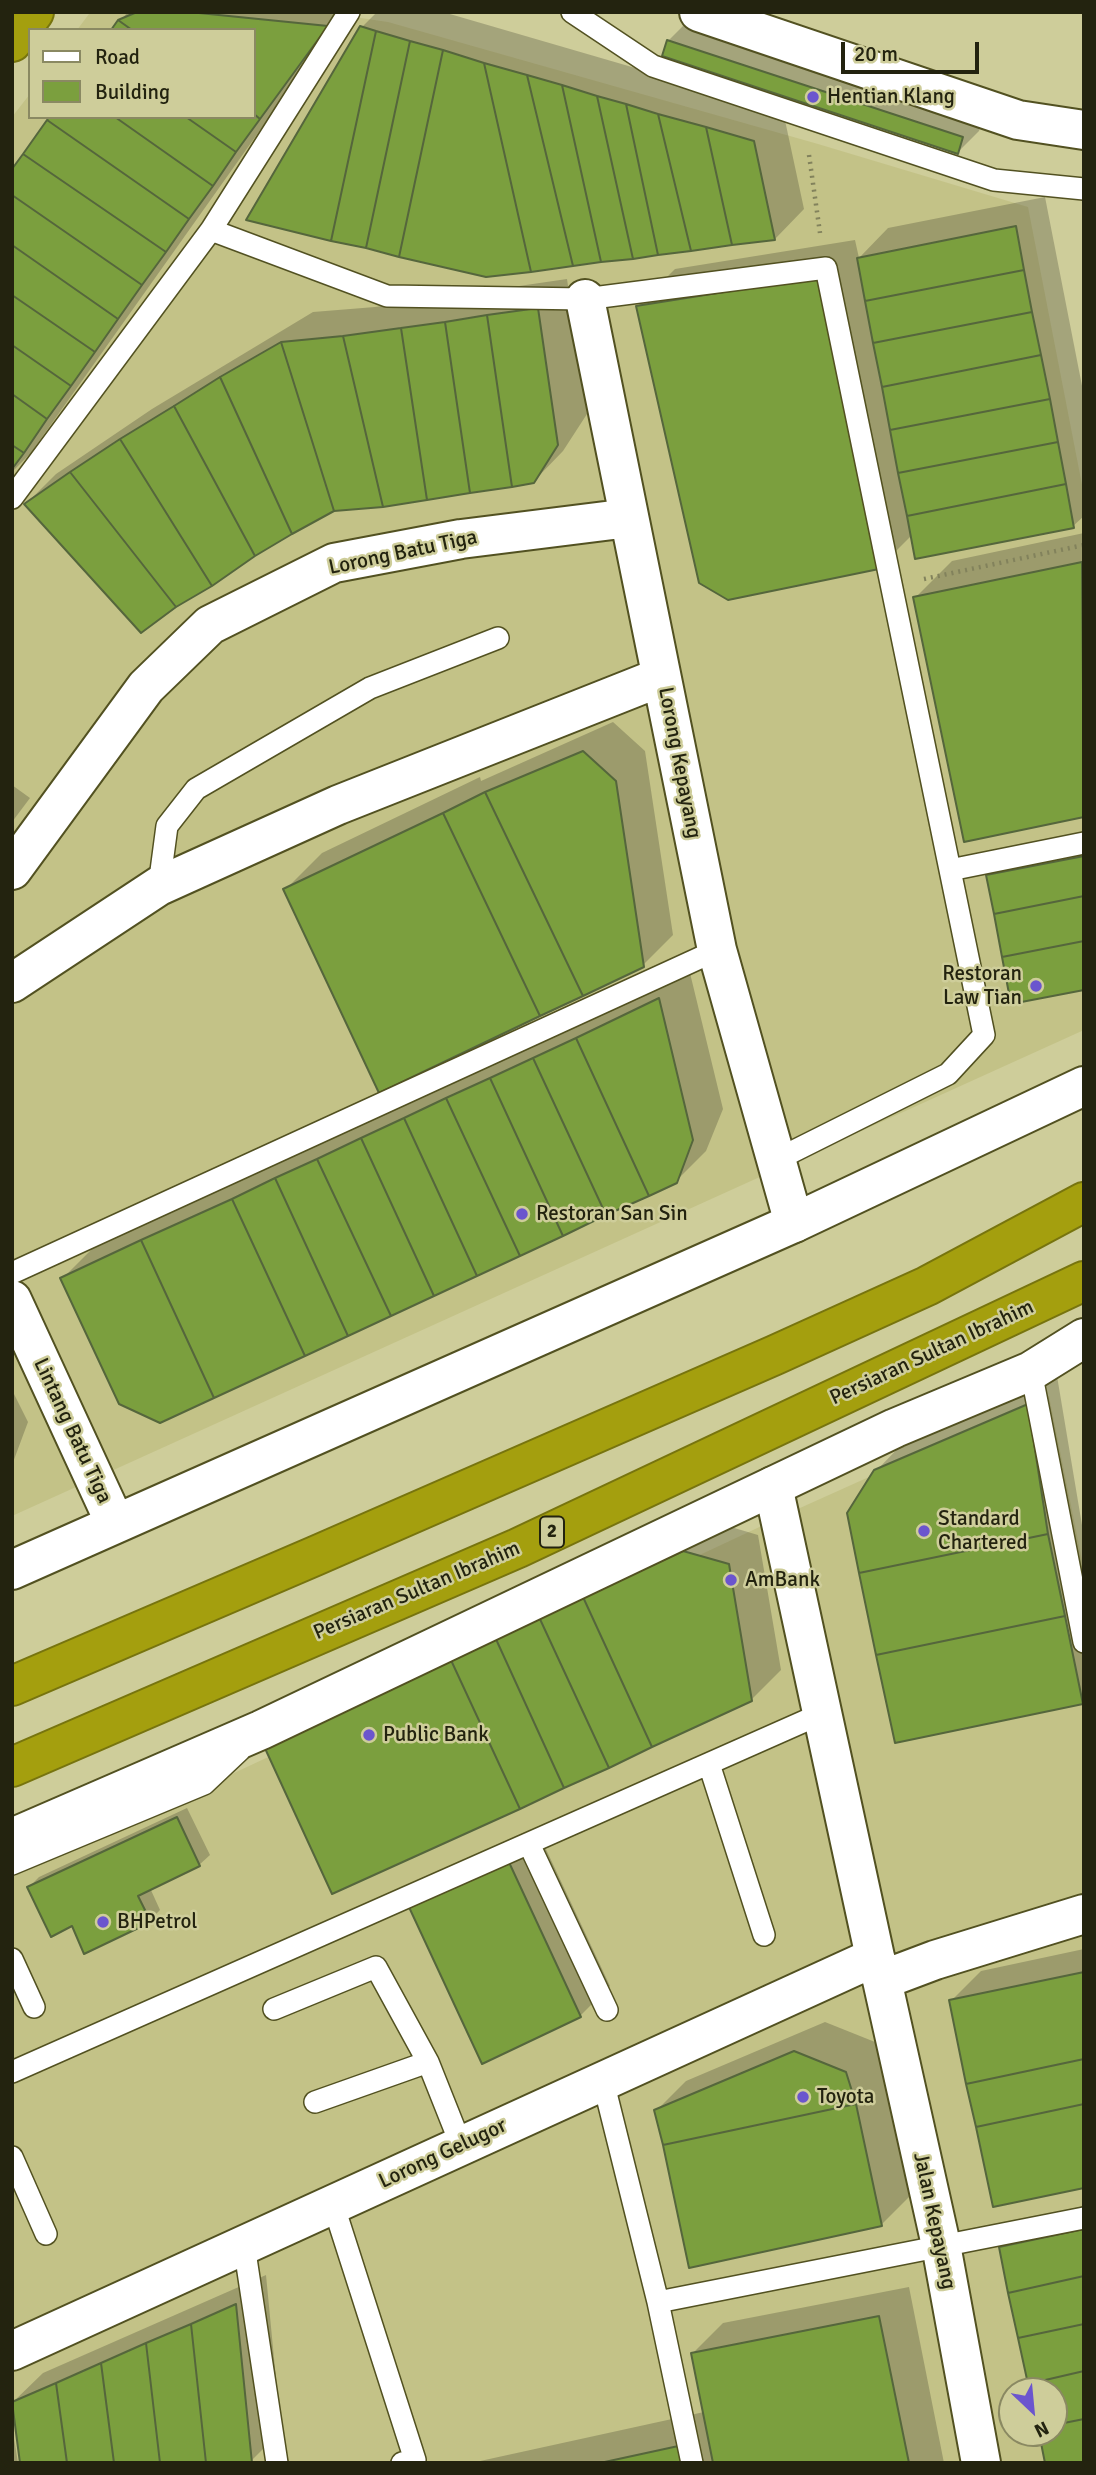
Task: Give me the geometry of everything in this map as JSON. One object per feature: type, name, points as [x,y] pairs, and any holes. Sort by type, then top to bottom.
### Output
[{"type":"highway","points":[[12,42],[34,12]]},
{"type":"highway","points":[[12,1686],[775,1355],[927,1286],[1084,1202]]},
{"type":"highway","name":"Persiaran Sultan Ibrahim","points":[[12,1767],[518,1548],[1084,1281]]},
{"type":"street","points":[[699,12],[1017,120],[1084,130]]},
{"type":"street","name":"Lorong Kepayang","points":[[585,299],[717,950],[794,1223]]},
{"type":"street","name":"Lorong Batu Tiga","points":[[12,870],[146,687],[210,625],[334,563],[461,539],[629,518]]},
{"type":"street","points":[[12,983],[159,886],[338,805],[661,677]]},
{"type":"street","points":[[12,1570],[794,1223],[1084,1086]]},
{"type":"street","name":"Lintang Batu Tiga","points":[[12,1300],[115,1523]]},
{"type":"street","points":[[12,1838],[261,1730],[895,1428],[1031,1371],[1084,1338]]},
{"type":"street","name":"Jalan Kepayang","points":[[773,1486],[940,2245],[981,2463]]},
{"type":"street","name":"Lorong Gelugor","points":[[12,2351],[603,2081],[878,1968],[935,1959],[1084,1914]]},
{"type":"lane","points":[[12,498],[211,230],[349,12]]},
{"type":"lane","points":[[572,12],[653,66],[994,180],[1084,189]]},
{"type":"lane","points":[[211,230],[387,296],[585,299],[826,268],[984,1035],[948,1074],[776,1160]]},
{"type":"lane","points":[[159,886],[167,826],[196,789],[370,688],[498,638]]},
{"type":"lane","points":[[950,870],[1084,843]]},
{"type":"lane","points":[[12,1273],[717,950]]},
{"type":"lane","points":[[1031,1371],[1084,1642]]},
{"type":"lane","points":[[12,2072],[823,1713]]},
{"type":"lane","points":[[12,1864],[204,1784],[261,1730]]},
{"type":"lane","points":[[709,1764],[764,1935]]},
{"type":"lane","points":[[528,1844],[607,2010]]},
{"type":"lane","points":[[12,1959],[34,2007]]},
{"type":"lane","points":[[274,2009],[376,1967],[428,2062],[461,2145]]},
{"type":"lane","points":[[315,2102],[428,2062]]},
{"type":"lane","points":[[603,2081],[657,2302],[692,2463]]},
{"type":"lane","points":[[12,2157],[46,2234]]},
{"type":"lane","points":[[333,2204],[415,2460],[402,2463]]},
{"type":"lane","points":[[657,2302],[1084,2218]]},
{"type":"lane","points":[[244,2245],[277,2463]]},
{"type":"path","points":[[804,117],[826,268]]},
{"type":"path","points":[[890,586],[1084,545]]},
{"type":"shaded area","points":[[320,12],[388,22],[818,144],[1028,207],[1084,495],[1084,1030],[12,1516],[12,117],[28,97],[28,119],[256,119],[256,28],[78,28],[89,14]]},
{"type":"shaded area","points":[[1049,1396],[1084,1570],[1084,2463],[12,2463],[12,1877],[800,1508]]},
{"type":"building","points":[[137,12],[189,12],[328,26],[260,119],[256,116],[256,28],[129,28],[118,20]]},
{"type":"building","points":[[118,20],[129,28],[112,28]]},
{"type":"building","points":[[360,26],[376,31],[331,241],[246,220]]},
{"type":"building","points":[[376,31],[410,41],[366,248],[331,241]]},
{"type":"building","name":"Hentian Klang","points":[[667,40],[963,137],[958,154],[662,56]]},
{"type":"building","points":[[410,41],[443,50],[399,257],[366,248]]},
{"type":"building","points":[[443,50],[484,63],[531,272],[486,277],[399,257]]},
{"type":"building","points":[[484,63],[527,75],[573,266],[531,272]]},
{"type":"building","points":[[527,75],[562,85],[601,262],[573,266]]},
{"type":"building","points":[[562,85],[597,96],[633,259],[601,262]]},
{"type":"building","points":[[597,96],[626,104],[658,255],[633,259]]},
{"type":"building","points":[[626,104],[658,114],[691,251],[658,255]]},
{"type":"building","points":[[658,114],[706,127],[732,245],[691,251]]},
{"type":"building","points":[[256,116],[260,119],[236,152],[189,119],[256,119]]},
{"type":"building","points":[[118,119],[213,186],[189,219],[47,120]]},
{"type":"building","points":[[118,119],[189,119],[236,152],[213,186]]},
{"type":"building","points":[[47,120],[189,219],[166,252],[23,154]]},
{"type":"building","points":[[706,127],[754,141],[775,240],[732,245]]},
{"type":"building","points":[[23,154],[166,252],[142,285],[12,195],[12,169]]},
{"type":"building","points":[[12,195],[142,285],[118,319],[12,245]]},
{"type":"building","points":[[1016,226],[1024,270],[865,301],[857,258]]},
{"type":"building","points":[[12,245],[118,319],[95,352],[12,295]]},
{"type":"building","points":[[1024,270],[1032,312],[873,343],[865,301]]},
{"type":"building","points":[[818,277],[879,569],[728,600],[699,583],[636,306]]},
{"type":"building","points":[[12,295],[95,352],[71,386],[12,345]]},
{"type":"building","points":[[538,308],[558,445],[534,483],[512,487],[487,315]]},
{"type":"building","points":[[1032,312],[1041,355],[882,387],[873,343]]},
{"type":"building","points":[[487,315],[512,487],[470,493],[445,322]]},
{"type":"building","points":[[445,322],[470,493],[427,500],[401,328]]},
{"type":"building","points":[[401,328],[427,500],[383,507],[343,336]]},
{"type":"building","points":[[343,336],[383,507],[334,511],[281,342]]},
{"type":"building","points":[[281,342],[334,511],[292,534],[220,377]]},
{"type":"building","points":[[12,345],[71,386],[47,419],[12,394]]},
{"type":"building","points":[[1041,355],[1050,399],[890,430],[882,387]]},
{"type":"building","points":[[220,377],[292,534],[255,556],[174,406]]},
{"type":"building","points":[[12,394],[47,419],[24,453],[12,445]]},
{"type":"building","points":[[1050,399],[1058,442],[898,473],[890,430]]},
{"type":"building","points":[[174,406],[255,556],[212,586],[120,439]]},
{"type":"building","points":[[120,439],[212,586],[176,607],[70,472]]},
{"type":"building","points":[[1058,442],[1066,484],[907,516],[898,473]]},
{"type":"building","points":[[12,445],[24,453],[12,469]]},
{"type":"building","points":[[70,472],[176,607],[141,633],[24,504]]},
{"type":"building","points":[[1066,484],[1074,528],[915,559],[907,516]]},
{"type":"building","points":[[1082,562],[1084,817],[964,842],[913,597]]},
{"type":"building","points":[[583,751],[616,781],[644,967],[583,996],[485,792]]},
{"type":"building","points":[[485,792],[583,996],[540,1016],[443,813]]},
{"type":"building","points":[[443,813],[540,1016],[379,1093],[283,889]]},
{"type":"building","points":[[1084,856],[1084,896],[994,914],[986,875]]},
{"type":"building","points":[[1084,896],[1084,941],[1002,957],[994,914]]},
{"type":"building","points":[[1084,941],[1084,990],[1011,1004],[1002,957]]},
{"type":"building","points":[[659,998],[693,1140],[677,1183],[649,1196],[576,1038]]},
{"type":"building","points":[[576,1038],[649,1196],[606,1215],[533,1058]]},
{"type":"building","points":[[533,1058],[606,1215],[563,1236],[490,1078]]},
{"type":"building","points":[[490,1078],[563,1236],[520,1256],[446,1098]]},
{"type":"building","points":[[446,1098],[520,1256],[477,1276],[404,1118]]},
{"type":"building","points":[[404,1118],[477,1276],[434,1296],[361,1138]]},
{"type":"building","points":[[361,1138],[434,1296],[391,1316],[317,1159]]},
{"type":"building","points":[[317,1159],[391,1316],[348,1336],[275,1178]]},
{"type":"building","points":[[275,1178],[348,1336],[305,1356],[232,1199]]},
{"type":"building","points":[[232,1199],[305,1356],[214,1398],[141,1240]]},
{"type":"building","points":[[141,1240],[214,1398],[160,1423],[119,1404],[60,1278]]},
{"type":"building","points":[[1028,1404],[1048,1534],[859,1573],[847,1513],[874,1470]]},
{"type":"building","points":[[1048,1534],[1065,1616],[876,1655],[859,1573]]},
{"type":"building","points":[[683,1551],[729,1564],[752,1701],[652,1747],[583,1597]]},
{"type":"building","points":[[583,1597],[652,1747],[609,1768],[539,1617]]},
{"type":"building","points":[[1065,1616],[1083,1704],[895,1743],[876,1655]]},
{"type":"building","points":[[539,1617],[609,1768],[564,1788],[495,1637]]},
{"type":"building","points":[[495,1637],[564,1788],[520,1809],[450,1658]]},
{"type":"building","points":[[450,1658],[520,1809],[332,1894],[263,1744]]},
{"type":"building","points":[[177,1817],[200,1866],[138,1896],[151,1922],[84,1954],[72,1926],[51,1937],[27,1887]]},
{"type":"building","points":[[507,1858],[581,2017],[482,2064],[408,1905]]},
{"type":"building","points":[[1084,1972],[1084,2059],[966,2084],[949,2000]]},
{"type":"building","points":[[794,2051],[846,2072],[856,2104],[663,2145],[654,2110]]},
{"type":"building","points":[[1084,2059],[1084,2104],[976,2127],[966,2084]]},
{"type":"building","points":[[856,2104],[882,2226],[689,2268],[663,2145]]},
{"type":"building","points":[[1084,2104],[1084,2188],[993,2207],[976,2127]]},
{"type":"building","points":[[1084,2229],[1084,2276],[1008,2293],[999,2247]]},
{"type":"building","points":[[1084,2276],[1084,2324],[1018,2338],[1008,2293]]},
{"type":"building","points":[[236,2304],[252,2463],[206,2463],[191,2324]]},
{"type":"building","points":[[879,2316],[909,2463],[713,2463],[691,2353]]},
{"type":"building","points":[[191,2324],[206,2463],[160,2463],[146,2343]]},
{"type":"building","points":[[1084,2324],[1084,2371],[1058,2377],[1026,2377],[1018,2338]]},
{"type":"building","points":[[146,2343],[160,2463],[114,2463],[101,2363]]},
{"type":"building","points":[[101,2363],[114,2463],[67,2463],[56,2383]]},
{"type":"building","points":[[1084,2371],[1084,2419],[1068,2422],[1068,2377],[1058,2377]]},
{"type":"building","points":[[56,2383],[67,2463],[20,2463],[12,2402]]},
{"type":"building","points":[[1084,2419],[1084,2463],[1045,2463],[1042,2447],[1068,2447],[1068,2422]]},
{"type":"building","points":[[683,2445],[687,2463],[600,2463]]},
{"type":"place","name":"Hentian Klang","points":[[813,97]]},
{"type":"place","name":"Restoran Law Tian","points":[[1036,986]]},
{"type":"place","name":"Restoran San Sin","points":[[522,1214]]},
{"type":"place","name":"Standard Chartered","points":[[924,1531]]},
{"type":"place","name":"AmBank","points":[[731,1580]]},
{"type":"place","name":"Public Bank","points":[[369,1735]]},
{"type":"place","name":"BHPetrol","points":[[103,1922]]},
{"type":"place","name":"Toyota","points":[[803,2097]]}]
